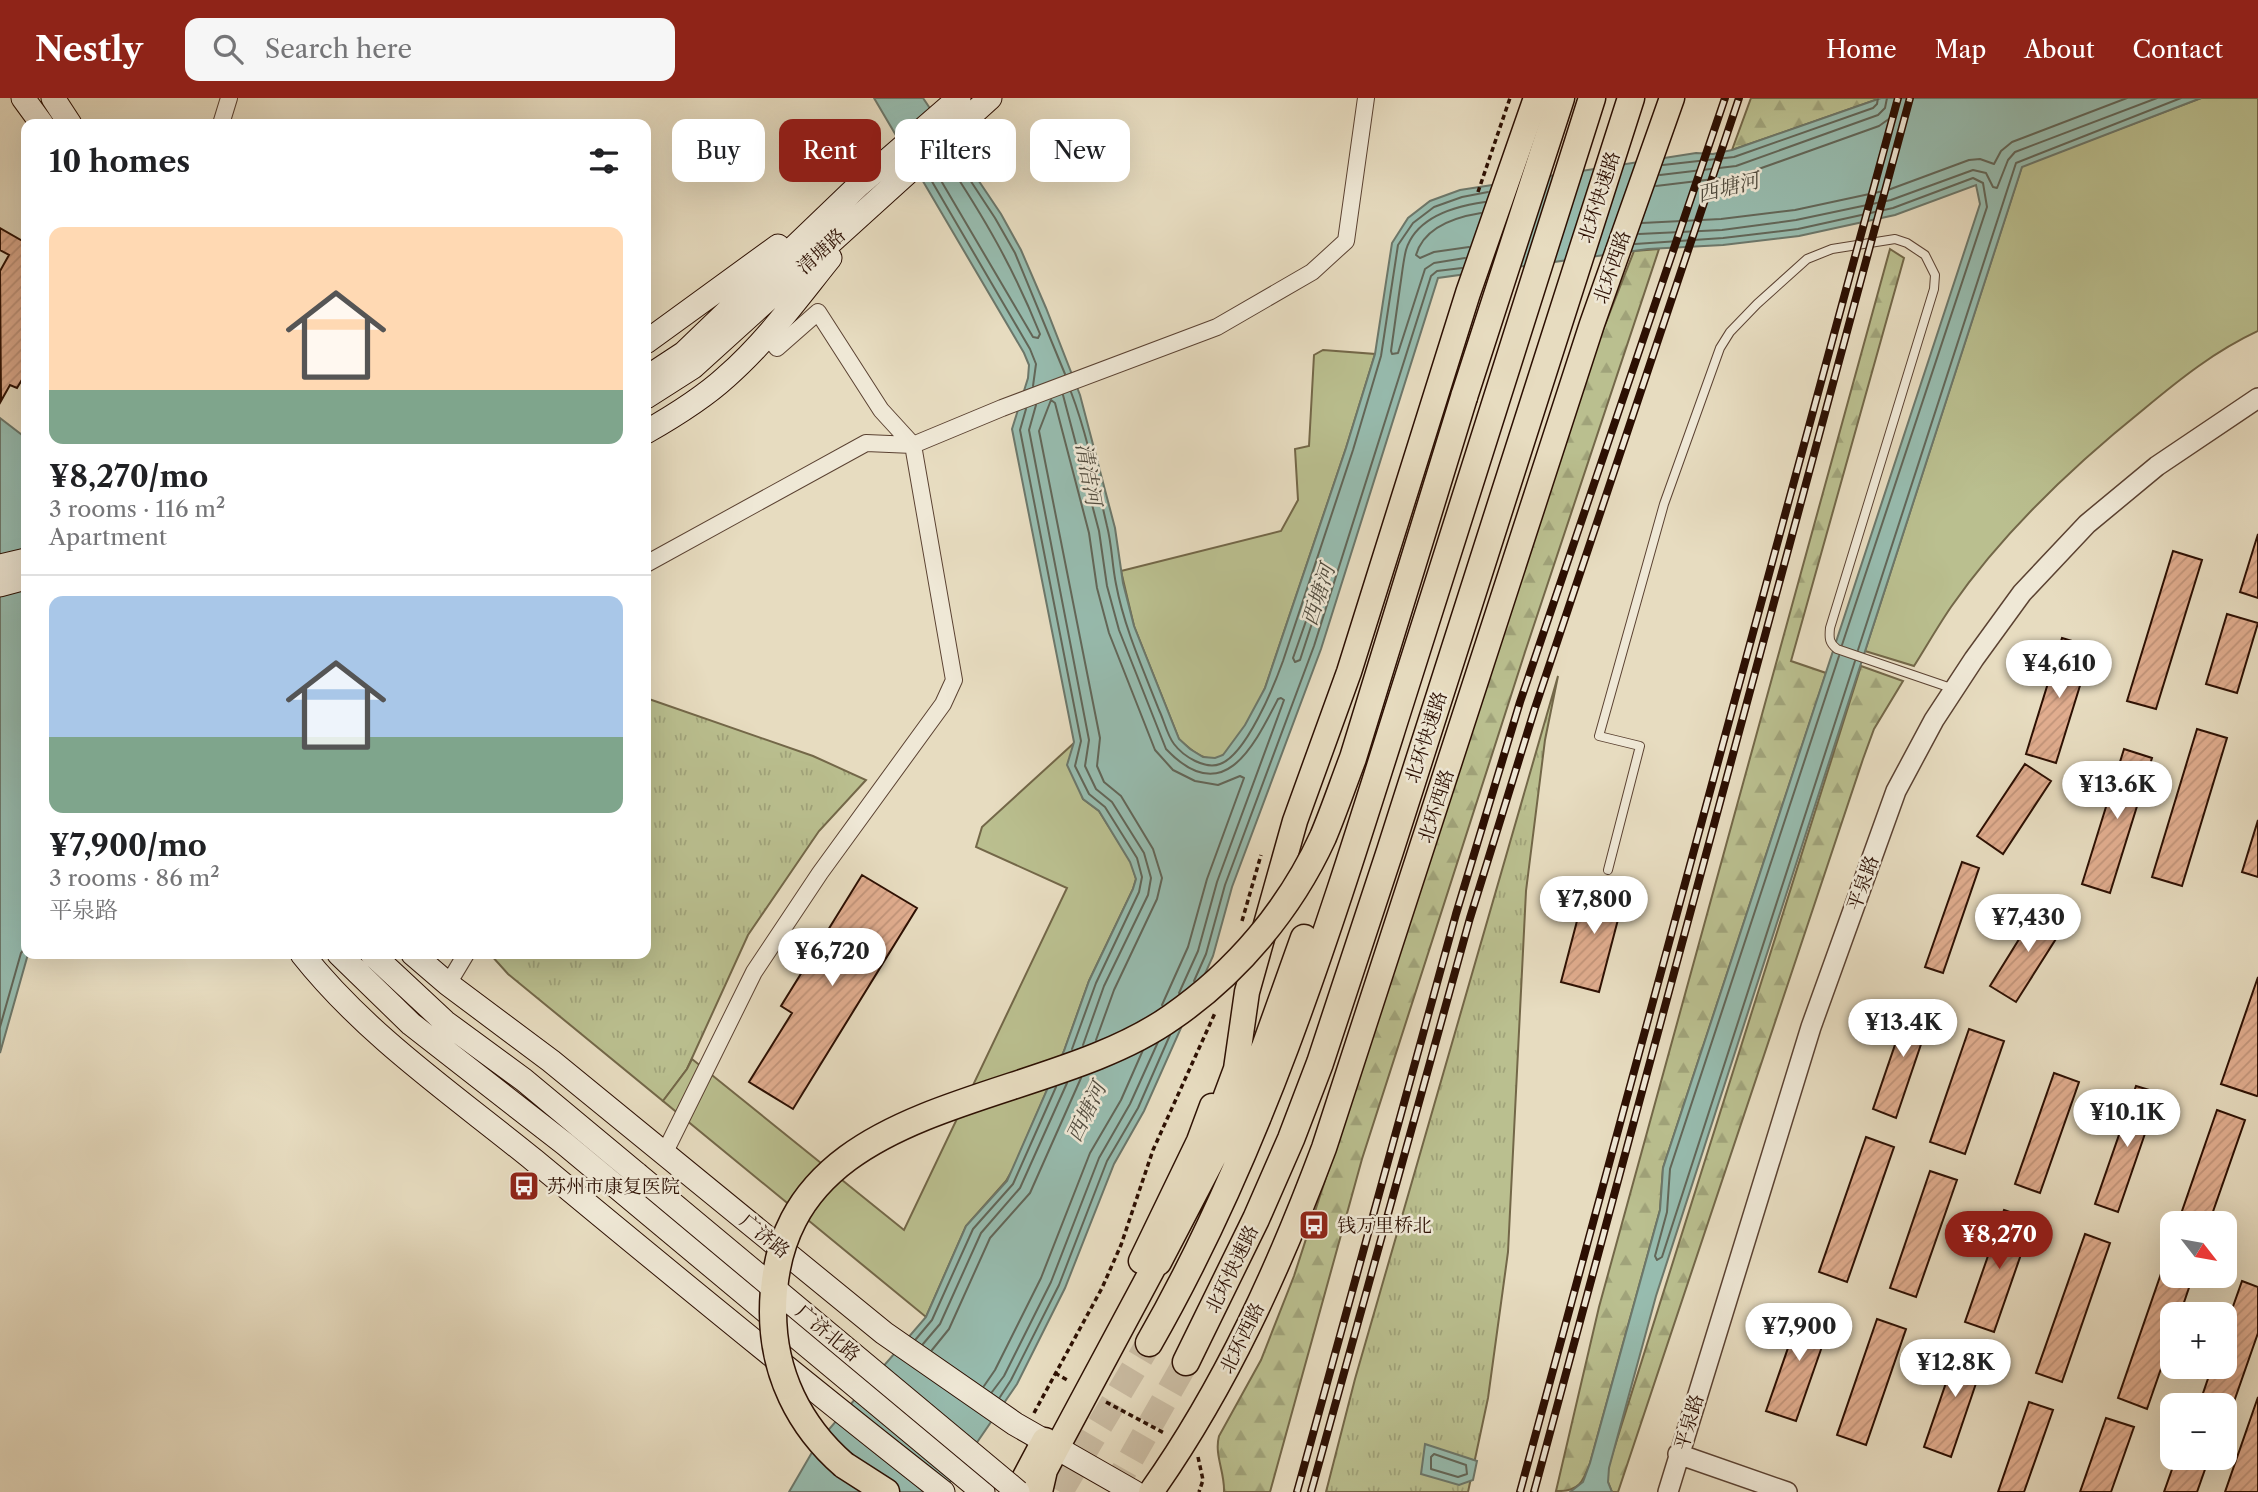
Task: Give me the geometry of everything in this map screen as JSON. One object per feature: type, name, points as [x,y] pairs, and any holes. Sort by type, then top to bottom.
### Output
[{"type":"highway","points":[[886,1492],[853,1472],[820,1442],[797,1410],[782,1375],[774,1333],[773,1290],[780,1258],[798,1213],[826,1176],[861,1147],[921,1118],[1077,1066],[1143,1035],[1170,1019],[1200,997],[1257,940],[1284,905],[1306,870],[1335,807],[1353,758],[1464,397],[1561,98]]},
{"type":"highway","name":"北环快速路","points":[[1149,1343],[1186,1274],[1255,1126],[1288,1040],[1389,737],[1592,98]]},
{"type":"highway","name":"北环快速路","points":[[1186,1362],[1256,1219],[1320,1063],[1631,98]]},
{"type":"highway","points":[[1158,1262],[1221,1141],[1265,1047],[1324,882],[1389,737]]},
{"type":"highway","points":[[1018,1492],[1034,1435]]},
{"type":"main road","points":[[23,98],[38,119]]},
{"type":"main road","points":[[53,98],[67,119]]},
{"type":"main road","name":"清塘路","points":[[949,109],[990,98]]},
{"type":"main road","points":[[1073,1383],[1143,1256],[1199,1141],[1216,1096],[1295,821],[1349,672],[1468,293],[1536,98]]},
{"type":"main road","name":"北环西路","points":[[1151,1492],[1184,1445],[1251,1322],[1304,1201],[1324,1147],[1592,324],[1672,98]]},
{"type":"main road","name":"清塘路","points":[[651,376],[688,360],[859,185],[895,165]]},
{"type":"main road","name":"清塘路","points":[[651,393],[873,204],[895,174]]},
{"type":"main road","points":[[651,339],[859,185]]},
{"type":"main road","points":[[651,429],[696,401],[726,378],[767,336],[873,204]]},
{"type":"main road","points":[[0,566],[21,561]]},
{"type":"main road","points":[[0,584],[21,579]]},
{"type":"main road","points":[[306,959],[355,1014],[388,1044],[943,1492]]},
{"type":"main road","points":[[344,959],[411,1024],[509,1099],[630,1183]]},
{"type":"main road","points":[[377,959],[436,1014],[524,1080],[630,1183]]},
{"type":"main road","name":"广济路","points":[[419,959],[551,1062],[884,1333],[1034,1435],[1134,1492]]},
{"type":"main road","points":[[1040,1492],[1045,1470],[1034,1435],[1158,1262],[1231,1085],[1240,1053],[1247,992]]},
{"type":"main road","name":"广济北路","points":[[630,1183],[983,1492]]},
{"type":"main road","name":"广济北路","points":[[630,1183],[1018,1492]]},
{"type":"street","points":[[223,119],[229,98]]},
{"type":"street","points":[[651,561],[866,443],[913,445],[1002,408],[1217,327],[1312,272],[1346,241],[1366,98]]},
{"type":"street","points":[[664,1154],[754,972],[820,873],[943,704],[954,680],[913,445],[881,410],[818,312],[777,348],[767,336]]},
{"type":"street","name":"平泉路","points":[[1668,1492],[1811,1027],[1896,791],[1934,720],[2022,593],[2087,523],[2157,466],[2258,398]]},
{"type":"street","points":[[448,984],[463,959]]},
{"type":"street","points":[[1678,1454],[1787,1492]]},
{"type":"lane","points":[[1608,870],[1640,746],[1599,736],[1664,505],[1715,361],[1730,332],[1756,304],[1807,259],[1832,249],[1895,239],[1907,243],[1924,255],[1935,275],[1934,289],[1829,638],[1831,645],[1837,649],[1954,690]]},
{"type":"path","points":[[1240,928],[1264,848]]},
{"type":"path","points":[[1034,1435],[1073,1383],[1102,1288],[1121,1245],[1153,1150],[1217,1007]]},
{"type":"path","points":[[1073,1383],[1196,1453],[1201,1461],[1203,1480],[1199,1492]]},
{"type":"green space","points":[[1751,98],[1881,98],[1732,150]]},
{"type":"green space","points":[[2201,98],[2258,98],[2258,331],[2198,366],[2171,387],[2091,453],[2040,501],[1971,579],[1914,666],[1865,651],[2022,166]]},
{"type":"green space","points":[[1659,249],[1525,652],[1362,1159],[1270,1492],[1224,1492],[1218,1450],[1219,1436],[1261,1360],[1294,1276],[1592,358],[1634,251]]},
{"type":"green space","points":[[1890,249],[1904,258],[1791,661],[1826,673],[1663,1168],[1660,1210],[1590,1463],[1585,1476],[1575,1488],[1556,1491],[1599,1307]]},
{"type":"green space","points":[[1323,350],[1375,354],[1265,688],[1230,747],[1218,758],[1207,758],[1179,739],[1134,626],[1121,571],[1281,531],[1298,500],[1295,449],[1309,446],[1314,355]]},
{"type":"green space","points":[[1861,666],[1903,681],[1874,729],[1863,759],[1618,1492],[1612,1492],[1608,1482],[1608,1468]]},
{"type":"green space","points":[[1558,676],[1545,740],[1526,891],[1508,1252],[1488,1398],[1468,1492],[1326,1492],[1355,1379]]},
{"type":"green space","points":[[651,700],[813,756],[866,780],[819,831],[748,935],[687,1069],[663,1101],[508,974],[494,959],[651,959]]},
{"type":"green space","points":[[1074,743],[1071,755],[1083,799],[1099,811],[1131,862],[1136,879],[1089,981],[1064,1051],[1013,1169],[1006,1181],[966,1226],[926,1317],[663,1101],[692,1059],[904,1230],[1067,888],[976,847],[982,827]]},
{"type":"water","points":[[874,98],[923,98],[937,119],[895,119],[895,134]]},
{"type":"water","points":[[1881,98],[2201,98],[2022,167],[1656,1296],[1609,1468],[1608,1482],[1612,1492],[1570,1492],[1583,1482],[1590,1463],[1660,1210],[1663,1168],[1980,204],[1976,185],[1895,215],[1799,236],[1723,245],[1648,249],[1438,278],[1321,649],[1232,887],[1213,956],[1144,1111],[1114,1164],[1065,1288],[1017,1384],[943,1492],[789,1492],[818,1442],[926,1317],[966,1226],[1007,1181],[1064,1051],[1089,981],[1136,879],[1130,862],[1099,811],[1083,799],[1067,765],[1074,742],[1012,429],[1028,378],[1029,365],[923,182],[979,182],[1021,250],[1080,395],[1115,528],[1123,583],[1134,626],[1179,739],[1203,757],[1215,758],[1223,755],[1245,725],[1265,688],[1375,354],[1392,243],[1408,218],[1430,201],[1460,190],[1696,153],[1713,154],[1732,150]]},
{"type":"water","points":[[0,418],[21,434],[21,959],[27,959],[0,1053]]},
{"type":"water","points":[[1425,1444],[1477,1461],[1473,1480],[1459,1485],[1421,1474]]},
{"type":"building","points":[[0,228],[21,240],[21,381],[17,388],[10,385],[1,401],[0,271],[9,255],[0,250]]},
{"type":"building","points":[[2258,534],[2258,598],[2240,592]]},
{"type":"building","points":[[2173,551],[2202,560],[2156,709],[2127,701]]},
{"type":"building","points":[[2227,614],[2258,623],[2237,693],[2206,684]]},
{"type":"building","points":[[2062,638],[2092,647],[2056,763],[2026,754]]},
{"type":"building","points":[[2197,729],[2227,738],[2182,886],[2152,877]]},
{"type":"building","points":[[2124,749],[2152,758],[2110,893],[2082,884]]},
{"type":"building","points":[[2025,764],[2051,781],[2003,854],[1977,836]]},
{"type":"building","points":[[2258,820],[2258,877],[2242,872]]},
{"type":"building","points":[[1962,862],[1979,868],[1943,973],[1925,967]]},
{"type":"building","points":[[862,875],[917,908],[793,1109],[749,1082],[792,1013],[781,1006]]},
{"type":"building","points":[[1588,879],[1626,889],[1599,992],[1561,982]]},
{"type":"building","points":[[2039,907],[2066,923],[2016,1002],[1990,986]]},
{"type":"building","points":[[2258,977],[2258,1095],[2257,1096],[2221,1084]]},
{"type":"building","points":[[1910,1001],[1933,1009],[1896,1118],[1873,1109]]},
{"type":"building","points":[[1969,1029],[2004,1041],[1965,1154],[1930,1142]]},
{"type":"building","points":[[2054,1073],[2079,1082],[2040,1193],[2015,1184]]},
{"type":"building","points":[[2136,1086],[2159,1093],[2118,1212],[2095,1204]]},
{"type":"building","points":[[2217,1110],[2245,1120],[2213,1211],[2182,1211]]},
{"type":"building","points":[[1866,1137],[1894,1147],[1847,1282],[1819,1272]]},
{"type":"building","points":[[1930,1171],[1957,1180],[1916,1297],[1890,1288]]},
{"type":"building","points":[[2004,1210],[2033,1220],[1994,1332],[1965,1322]]},
{"type":"building","points":[[2085,1234],[2110,1243],[2062,1382],[2036,1373]]},
{"type":"building","points":[[2160,1277],[2160,1288],[2189,1288],[2184,1302],[2160,1302],[2160,1372],[2147,1409],[2118,1398]]},
{"type":"building","points":[[2242,1281],[2258,1287],[2258,1333],[2237,1393],[2203,1393],[2208,1379],[2237,1379],[2237,1302],[2235,1302]]},
{"type":"building","points":[[1803,1305],[1833,1315],[1796,1421],[1766,1411]]},
{"type":"building","points":[[1877,1319],[1906,1329],[1866,1445],[1837,1435]]},
{"type":"building","points":[[1960,1342],[1987,1351],[1951,1457],[1924,1447]]},
{"type":"building","points":[[2258,1397],[2258,1492],[2225,1492],[2233,1470],[2237,1470],[2237,1457]]},
{"type":"building","points":[[2029,1402],[2053,1410],[2024,1492],[1998,1492]]},
{"type":"building","points":[[2106,1418],[2134,1427],[2111,1492],[2080,1492]]},
{"type":"building","points":[[2172,1470],[2205,1470],[2197,1492],[2164,1492]]},
{"type":"tunnel","points":[[1060,1492],[1149,1343]]},
{"type":"tunnel","points":[[1112,1492],[1186,1362]]},
{"type":"railway","points":[[1297,1492],[1456,914],[1520,702],[1725,98]]},
{"type":"railway","points":[[1311,1492],[1470,918],[1535,708],[1739,98]]},
{"type":"railway","points":[[1520,1492],[1898,98]]},
{"type":"railway","points":[[1534,1492],[1910,98]]},
{"type":"place","name":"苏州市康复医院","points":[[524,1186]]},
{"type":"place","name":"钱万里桥北","points":[[1314,1225]]},
{"type":"water label","name":"西塘河","points":[[1728,187]]},
{"type":"water label","name":"清洁河","points":[[1089,474]]},
{"type":"water label","name":"西塘河","points":[[1318,595]]},
{"type":"water label","name":"西塘河","points":[[1086,1112]]}]
